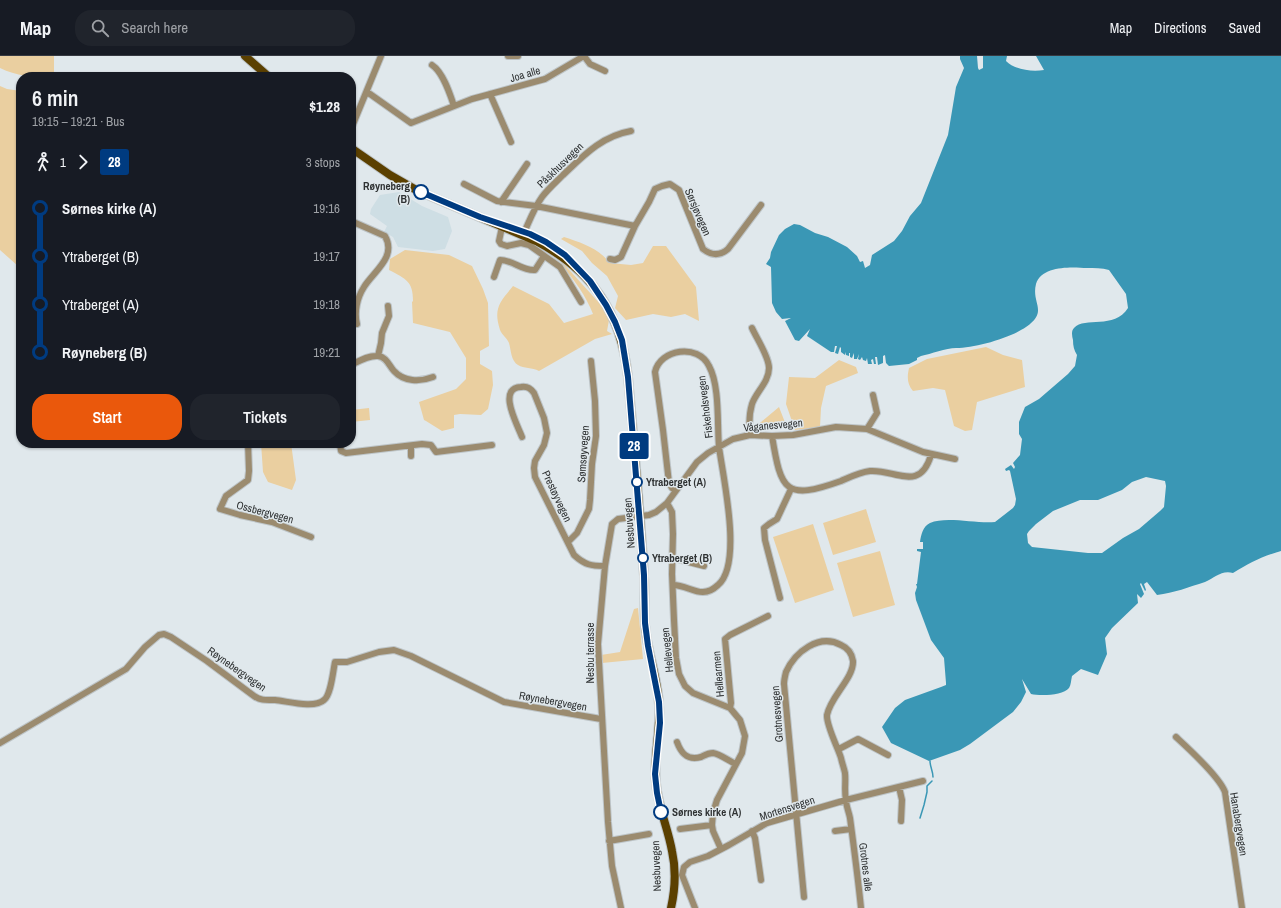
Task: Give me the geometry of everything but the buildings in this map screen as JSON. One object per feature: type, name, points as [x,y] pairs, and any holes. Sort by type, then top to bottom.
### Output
[{"type":"main road","points":[[239,56],[256,72]]},
{"type":"main road","points":[[245,56],[263,72]]},
{"type":"main road","name":"Nesbuvegen","points":[[356,152],[381,170]]},
{"type":"main road","name":"Nesbuvegen","points":[[356,156],[418,191],[524,234],[546,246],[569,261],[590,281],[601,295],[615,322],[622,340],[628,377],[640,517],[646,638],[660,707],[656,784],[658,801],[674,860],[674,882],[671,908]]},
{"type":"main road","name":"Nesbuvegen","points":[[480,217],[502,227],[524,234]]},
{"type":"main road","name":"Nesbuvegen","points":[[664,823],[669,868],[666,908]]},
{"type":"street","points":[[356,117],[381,56]]},
{"type":"street","points":[[508,56],[518,56]]},
{"type":"street","name":"Joa alle","points":[[366,93],[370,94],[411,123],[472,99],[545,79],[584,56],[590,64],[605,71]]},
{"type":"street","points":[[432,65],[438,70],[445,83],[454,106]]},
{"type":"street","points":[[490,94],[511,142]]},
{"type":"street","name":"Påskhusvegen","points":[[524,234],[536,206],[548,190],[586,153],[609,137],[620,132],[631,130]]},
{"type":"street","points":[[501,202],[527,164]]},
{"type":"street","points":[[464,184],[496,201],[536,206],[635,226]]},
{"type":"street","name":"Sørsjøvegen","points":[[610,259],[615,260],[622,257],[635,226],[655,190],[662,186],[670,184],[679,190],[703,249],[711,254],[719,255],[728,249],[761,205]]},
{"type":"street","points":[[356,223],[385,236],[389,247],[389,252],[385,260],[363,289],[356,311]]},
{"type":"street","points":[[502,227],[498,241],[501,244],[507,246],[521,243],[529,245],[560,267],[581,302]]},
{"type":"street","points":[[494,277],[500,260],[507,260],[529,271],[535,270],[544,256]]},
{"type":"street","points":[[378,356],[382,333],[389,316],[388,306]]},
{"type":"street","points":[[356,320],[357,324]]},
{"type":"street","points":[[750,435],[749,424],[752,403],[768,376],[769,367],[764,351],[752,328]]},
{"type":"street","name":"Fiskeholsvegen","points":[[673,585],[679,585],[696,592],[703,592],[720,584],[727,571],[730,535],[730,511],[719,446],[715,387],[709,365],[698,356],[688,352],[675,352],[666,356],[656,367],[655,372],[669,483],[675,490]]},
{"type":"street","points":[[356,363],[368,357],[378,356],[387,361],[394,371],[404,378],[414,380],[433,377]]},
{"type":"street","name":"Sømsøyvegen","points":[[568,542],[577,534],[589,509],[591,470],[596,436],[592,361]]},
{"type":"street","name":"Prestøyvegen","points":[[522,437],[509,404],[508,397],[510,392],[520,386],[531,389],[534,393],[544,418],[547,433],[544,445],[535,461],[535,477],[574,555],[582,562],[592,566],[605,566]]},
{"type":"street","points":[[867,429],[877,413],[873,395]]},
{"type":"street","name":"Våganesvegen","points":[[640,517],[656,512],[667,503],[675,490],[697,462],[719,446],[732,439],[750,435],[793,435],[836,427],[867,429],[931,455],[939,455],[955,459]]},
{"type":"street","points":[[772,436],[777,464],[782,480],[792,489],[804,491],[821,488],[868,471],[878,471],[899,477],[916,475],[928,464],[931,455]]},
{"type":"street","points":[[341,448],[341,451],[346,453],[427,444],[436,452],[492,445]]},
{"type":"street","points":[[411,446],[411,456]]},
{"type":"street","name":"Ossbergvegen","points":[[248,448],[248,480],[226,496],[220,509],[247,517],[272,522],[312,537]]},
{"type":"street","points":[[780,598],[765,540],[764,528],[777,519],[792,489]]},
{"type":"street","name":"Hellevegen","points":[[667,503],[672,512],[676,658],[679,674],[681,680],[688,689],[698,697],[730,708]]},
{"type":"street","name":"Nesbu terrasse","points":[[620,908],[609,841],[598,644],[605,566],[612,524],[618,519],[640,517]]},
{"type":"street","points":[[673,558],[704,566]]},
{"type":"street","name":"Hellearmen","points":[[730,708],[731,703],[725,639],[768,616]]},
{"type":"street","name":"Røynebergvegen","points":[[0,743],[126,669],[153,639],[162,634],[171,637],[189,648],[254,696],[262,700],[299,704],[322,702],[328,693],[335,662],[347,662],[379,652],[394,650],[412,656],[504,702],[602,719]]},
{"type":"street","name":"Grotnesvegen","points":[[804,897],[795,814],[784,684],[786,673],[796,656],[817,642],[828,640],[836,642],[850,652],[853,661],[852,670],[830,705],[827,717],[833,738],[839,749],[845,772],[846,800]]},
{"type":"street","points":[[721,849],[715,837],[712,825],[715,806],[742,753],[745,736],[740,720],[730,708]]},
{"type":"street","name":"Hanabergvegen","points":[[1176,737],[1203,764],[1223,787],[1225,792],[1242,908]]},
{"type":"street","points":[[839,749],[858,739],[888,755]]},
{"type":"street","points":[[677,742],[681,752],[684,755],[698,757],[710,753],[736,764]]},
{"type":"street","name":"Mortensvegen","points":[[695,908],[682,878],[682,870],[686,864],[708,856],[766,823],[846,800],[923,781]]},
{"type":"street","points":[[900,787],[902,800],[901,821]]},
{"type":"street","name":"Grotnes alle","points":[[846,800],[852,829],[861,908]]},
{"type":"street","points":[[680,829],[712,825]]},
{"type":"street","name":"Grotnes alle","points":[[835,831],[852,829]]},
{"type":"street","points":[[752,831],[755,838],[761,880]]},
{"type":"street","points":[[609,841],[649,834]]},
{"type":"shaded area","points":[[0,56],[54,56],[54,72],[16,72],[16,74],[0,68]]},
{"type":"shaded area","points":[[0,86],[16,90],[16,264],[0,250]]},
{"type":"shaded area","points":[[399,192],[422,206],[448,217],[452,231],[445,249],[433,251],[398,247],[393,237],[384,232],[387,226],[370,214],[371,209],[380,195]]},
{"type":"shaded area","points":[[564,237],[595,250],[610,263],[631,265],[643,263],[653,246],[666,246],[696,287],[699,321],[685,314],[671,317],[653,314],[626,320],[615,308],[618,296],[607,276],[592,263],[582,251],[561,239]]},
{"type":"shaded area","points":[[405,250],[449,255],[472,266],[488,303],[489,346],[480,351],[480,364],[492,371],[493,385],[488,409],[481,415],[454,415],[454,428],[442,431],[424,420],[419,402],[456,389],[466,379],[466,358],[450,332],[413,323],[412,289],[404,278],[389,270],[390,259]]},
{"type":"shaded area","points":[[562,262],[602,306],[609,320],[607,331],[612,334],[595,339],[539,371],[525,368],[516,363],[513,358],[509,343],[500,330],[497,316],[501,301],[513,286],[549,304],[564,323],[593,314],[579,288],[561,265]]},
{"type":"shaded area","points":[[986,347],[1003,355],[1022,360],[1025,387],[977,402],[972,430],[965,431],[954,426],[945,390],[933,388],[913,391],[908,380],[909,368],[927,359]]},
{"type":"shaded area","points":[[839,360],[856,367],[858,373],[826,386],[821,408],[820,427],[795,430],[786,404],[789,377],[815,378]]},
{"type":"shaded area","points":[[779,407],[786,425],[768,430],[755,427]]},
{"type":"shaded area","points":[[369,408],[370,420],[356,421],[356,409]]},
{"type":"shaded area","points":[[261,448],[292,448],[296,480],[292,490],[268,482],[263,472]]},
{"type":"shaded area","points":[[866,509],[876,542],[833,555],[823,523]]},
{"type":"shaded area","points":[[813,524],[834,590],[795,603],[773,537]]},
{"type":"shaded area","points":[[880,551],[895,605],[853,617],[837,563]]},
{"type":"shaded area","points":[[638,608],[643,659],[602,663],[601,655],[620,652],[634,609]]},
{"type":"water","points":[[960,56],[977,56],[979,70],[983,68],[983,56],[1007,56],[1006,61],[1010,64],[1024,70],[1034,71],[1044,70],[1036,56],[1281,56],[1281,551],[1256,560],[1233,573],[1222,573],[1205,582],[1169,593],[1157,595],[1147,582],[1144,584],[1145,591],[1141,583],[1140,584],[1144,594],[1141,598],[1137,594],[1138,603],[1112,628],[1105,638],[1107,654],[1098,675],[1081,669],[1072,676],[1070,687],[1066,691],[1062,693],[1045,695],[1031,694],[1022,679],[1026,692],[1021,702],[1013,712],[960,750],[929,761],[891,743],[882,727],[895,708],[905,700],[946,685],[944,658],[931,640],[916,600],[915,593],[921,552],[917,551],[917,549],[923,549],[923,542],[920,542],[923,531],[928,524],[944,520],[995,522],[1013,508],[1016,499],[1010,471],[1006,471],[1005,469],[1011,465],[1014,469],[1015,467],[1013,463],[1020,455],[1022,439],[1019,434],[1019,422],[1025,407],[1039,399],[1075,366],[1077,355],[1074,348],[1072,335],[1074,328],[1085,323],[1108,321],[1122,315],[1128,308],[1126,294],[1109,270],[1074,267],[1051,270],[1044,273],[1036,284],[1035,291],[1038,312],[1033,321],[1026,327],[1011,335],[982,344],[964,348],[952,348],[921,356],[909,364],[889,366],[886,363],[885,355],[883,356],[883,363],[878,365],[877,357],[875,357],[876,364],[874,364],[873,359],[871,360],[872,364],[868,364],[867,358],[866,361],[863,360],[862,357],[860,360],[858,359],[859,354],[857,359],[854,359],[854,353],[852,358],[850,357],[850,353],[849,356],[846,355],[845,352],[845,355],[841,352],[840,347],[838,354],[835,353],[837,346],[835,346],[834,352],[831,352],[807,336],[810,329],[799,341],[795,340],[785,321],[791,318],[782,319],[776,312],[772,303],[771,267],[766,264],[779,235],[785,229],[794,224],[800,225],[815,233],[828,237],[847,247],[857,256],[860,262],[863,261],[865,268],[870,265],[872,255],[894,241],[902,231],[910,216],[921,203],[948,135],[956,87],[964,68]],"holes":[[[1146,477],[1165,481],[1164,507],[1139,529],[1102,553],[1032,547],[1028,543],[1027,534],[1029,531],[1053,511],[1080,500],[1098,500],[1122,490],[1132,482]]]},
{"type":"waterway","points":[[930,761],[933,777]]},
{"type":"waterway","points":[[920,818],[927,792],[927,786],[932,781]]},
{"type":"bus line","name":"28","points":[[421,192],[446,204],[480,217],[516,228],[546,242],[558,250],[565,255],[569,261],[590,281],[601,295],[619,331],[626,355],[628,377],[644,575],[646,638],[659,702],[660,723],[655,774],[658,801],[661,812]]},
{"type":"place","name":"Røyneberg (B)","points":[[421,192]]},
{"type":"place","name":"Ytraberget (A)","points":[[637,482]]},
{"type":"place","name":"Ytraberget (B)","points":[[643,558]]},
{"type":"place","name":"Sørnes kirke (A)","points":[[661,812]]}]
